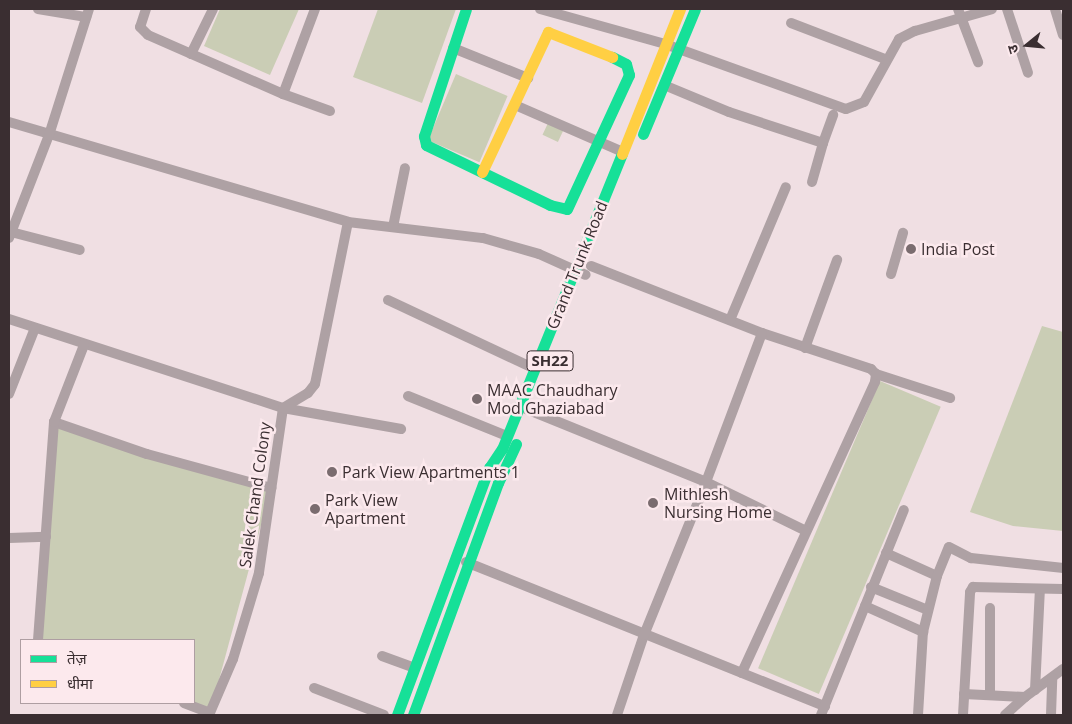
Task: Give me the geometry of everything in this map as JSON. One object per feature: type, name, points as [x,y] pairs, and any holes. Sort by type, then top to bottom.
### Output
[{"type":"main road","points":[[466,9],[424,136],[426,145],[550,205],[567,209],[629,75],[626,64],[548,32],[515,106],[482,172]]},
{"type":"main road","name":"Grand Trunk Road","points":[[397,715],[490,468],[525,408],[535,370],[680,9]]},
{"type":"main road","name":"Grand Trunk Road","points":[[413,715],[525,408],[592,262],[696,9]]},
{"type":"street","points":[[38,9],[88,13],[49,135],[10,235],[80,250]]},
{"type":"street","points":[[146,9],[141,20],[143,31],[283,94],[330,111]]},
{"type":"street","points":[[191,54],[213,9]]},
{"type":"street","points":[[283,94],[315,9]]},
{"type":"street","points":[[540,9],[666,44],[846,109],[864,102],[885,59],[899,39],[959,13],[992,9]]},
{"type":"street","points":[[1007,9],[1028,73]]},
{"type":"street","points":[[1055,9],[1063,35]]},
{"type":"street","points":[[548,32],[554,13]]},
{"type":"street","points":[[959,13],[978,62]]},
{"type":"street","points":[[790,23],[885,59]]},
{"type":"street","points":[[453,48],[528,78]]},
{"type":"street","points":[[664,85],[729,112],[824,143]]},
{"type":"street","points":[[515,106],[623,152]]},
{"type":"street","points":[[812,182],[833,115]]},
{"type":"street","points":[[9,122],[49,135],[163,165],[348,222],[483,238],[539,254],[575,269],[592,262],[762,334],[871,369],[876,374],[950,398]]},
{"type":"street","points":[[393,227],[405,168]]},
{"type":"street","points":[[730,320],[786,187]]},
{"type":"street","points":[[282,408],[308,393],[318,378],[348,222]]},
{"type":"street","points":[[891,274],[903,233]]},
{"type":"street","points":[[805,348],[837,260]]},
{"type":"street","points":[[388,300],[535,370]]},
{"type":"street","name":"Salek Chand Colony","points":[[9,319],[282,408],[272,488],[252,600],[233,659],[210,714]]},
{"type":"street","points":[[9,394],[35,328]]},
{"type":"street","points":[[617,715],[644,635],[706,482],[762,334]]},
{"type":"street","points":[[38,639],[36,632],[46,537],[54,422],[84,345]]},
{"type":"street","points":[[742,673],[876,382],[876,374]]},
{"type":"street","points":[[408,396],[507,436]]},
{"type":"street","points":[[282,408],[401,429]]},
{"type":"street","points":[[525,408],[706,482],[806,531]]},
{"type":"street","points":[[54,422],[147,454],[272,488]]},
{"type":"street","points":[[458,553],[468,564],[742,673],[823,711],[871,587],[904,510]]},
{"type":"street","points":[[9,538],[46,537]]},
{"type":"street","points":[[918,715],[923,632],[936,576],[949,547],[972,558],[1063,568]]},
{"type":"street","points":[[886,553],[936,576]]},
{"type":"street","points":[[963,715],[970,592],[978,586],[1063,589]]},
{"type":"street","points":[[871,587],[928,610]]},
{"type":"street","points":[[1035,690],[1040,588]]},
{"type":"street","points":[[865,606],[923,632]]},
{"type":"street","points":[[990,608],[990,695]]},
{"type":"street","points":[[382,656],[415,668]]},
{"type":"street","points":[[1005,715],[1024,697],[1063,669]]},
{"type":"street","points":[[1052,678],[1052,715]]},
{"type":"street","points":[[314,688],[370,713],[384,715]]},
{"type":"street","points":[[964,694],[1024,697]]},
{"type":"street","points":[[186,704],[210,714]]},
{"type":"green space","points":[[220,9],[299,9],[270,75],[204,46]]},
{"type":"green space","points":[[378,9],[456,9],[422,103],[353,77]]},
{"type":"green space","points":[[456,74],[508,96],[479,162],[428,140]]},
{"type":"green space","points":[[548,123],[563,130],[558,142],[543,135]]},
{"type":"green space","points":[[1042,326],[1063,332],[1063,531],[1013,526],[970,512]]},
{"type":"green space","points":[[880,381],[941,407],[819,694],[758,668]]},
{"type":"green space","points":[[54,422],[271,488],[210,713],[195,704],[195,639],[38,639]]},
{"type":"traffic: fast","points":[[466,9],[424,136],[426,145],[550,205],[567,209],[629,75],[626,64],[612,57]]},
{"type":"traffic: fast","points":[[643,134],[695,9]]},
{"type":"traffic: fast","points":[[397,715],[489,468],[502,449],[622,154]]},
{"type":"traffic: fast","points":[[413,715],[498,483],[516,444]]},
{"type":"traffic: slow","points":[[622,154],[680,9]]},
{"type":"traffic: slow","points":[[482,172],[548,32],[612,57]]},
{"type":"place","name":"India Post","points":[[911,249]]},
{"type":"place","name":"MAAC Chaudhary Mod Ghaziabad","points":[[477,399]]},
{"type":"place","name":"Park View Apartments 1","points":[[332,472]]},
{"type":"place","name":"Mithlesh Nursing Home","points":[[653,503]]},
{"type":"place","name":"Park View Apartment","points":[[315,509]]}]
